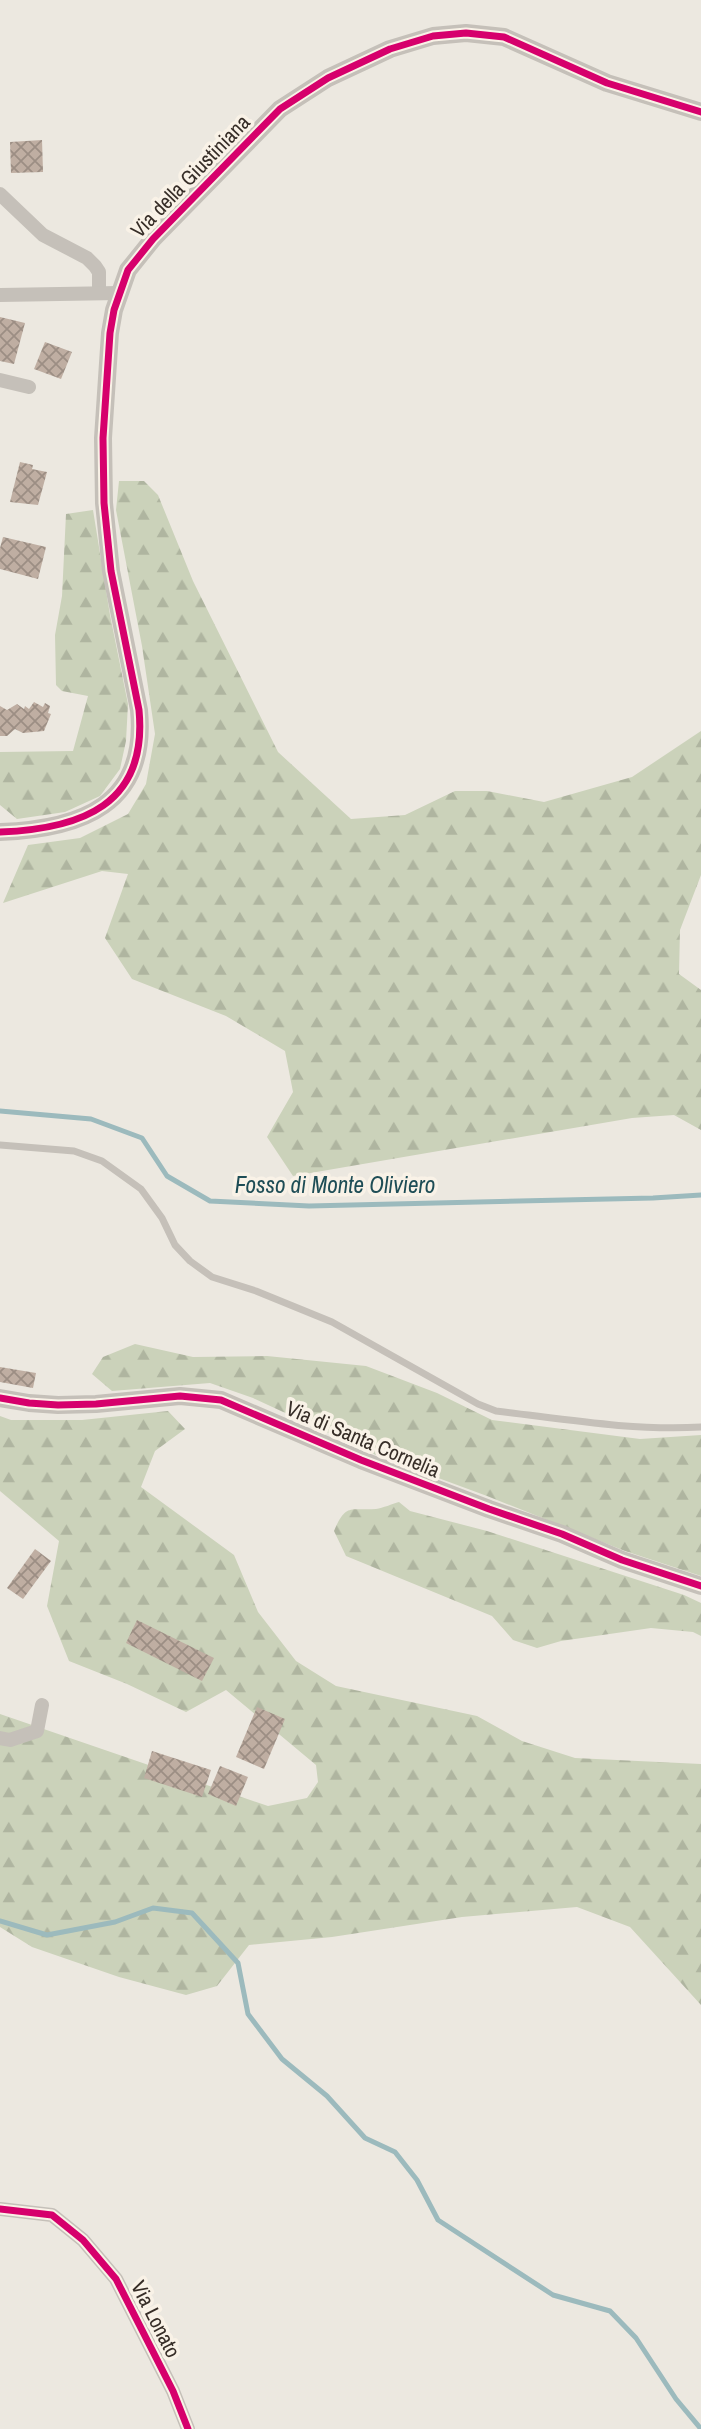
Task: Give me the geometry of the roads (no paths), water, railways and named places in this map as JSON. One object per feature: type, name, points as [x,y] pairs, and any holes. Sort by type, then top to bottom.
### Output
[{"type":"street","name":"Via della Giustiniana","points":[[0,832],[66,824],[110,802],[128,778],[136,757],[140,732],[139,710],[111,571],[104,503],[103,438],[110,333],[119,293],[135,258],[280,109],[328,78],[390,49],[433,36],[466,33],[504,37],[607,83],[701,112]]},
{"type":"street","points":[[0,194],[43,235],[95,265],[99,272],[99,293]]},
{"type":"street","points":[[0,295],[119,293]]},
{"type":"street","points":[[0,380],[29,387]]},
{"type":"street","name":"Via di Santa Cornelia","points":[[0,1398],[58,1405],[180,1396],[221,1400],[378,1467],[562,1534],[622,1560],[701,1586]]},
{"type":"street","points":[[0,1738],[10,1740],[37,1731],[42,1705]]},
{"type":"street","name":"Via Lonato","points":[[0,2209],[52,2215],[83,2240],[116,2278],[173,2391],[188,2429]]},
{"type":"lane","points":[[0,1145],[74,1151],[102,1161],[141,1189],[162,1218],[176,1245],[190,1261],[212,1277],[256,1291],[332,1322],[478,1404],[496,1410],[612,1426],[667,1429],[701,1427]]},
{"type":"waterway","name":"Fosso di Monte Oliviero","points":[[0,1111],[91,1119],[142,1138],[167,1176],[210,1201],[309,1206],[701,1195]]},
{"type":"waterway","points":[[0,1921],[47,1935],[115,1922],[153,1908],[192,1913],[238,1963],[248,2014],[282,2059],[327,2096],[365,2138],[395,2152],[417,2180],[438,2220],[553,2295],[610,2311],[636,2338],[676,2399],[701,2429]]}]
